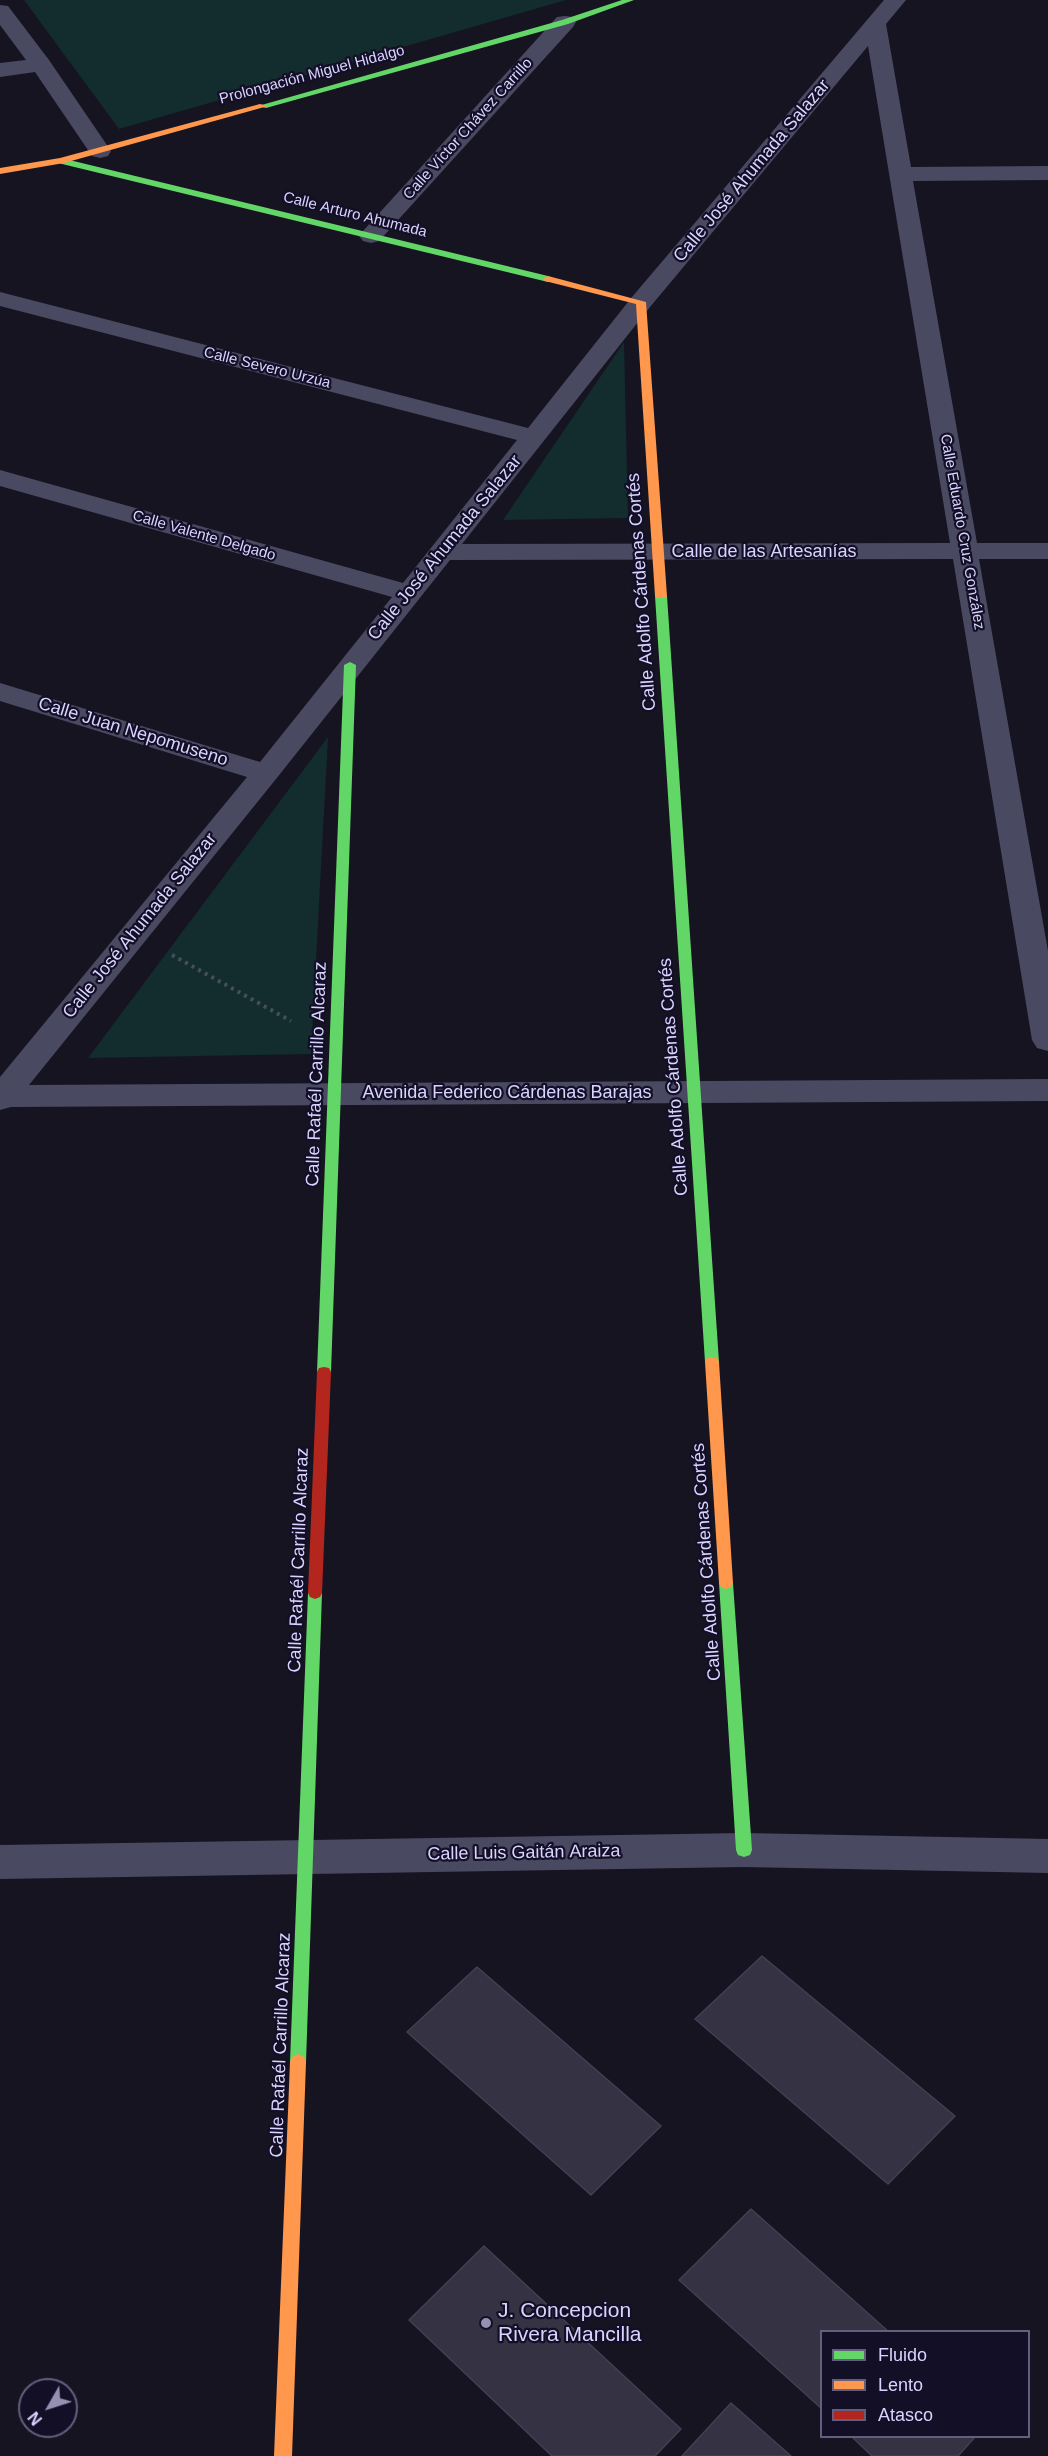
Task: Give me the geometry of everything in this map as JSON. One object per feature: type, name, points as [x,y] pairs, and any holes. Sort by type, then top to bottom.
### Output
[{"type":"street","name":"Prolongación Miguel Hidalgo","points":[[0,171],[61,161],[100,151],[565,22],[630,0]]},
{"type":"street","name":"Calle José Ahumada Salazar","points":[[1,1097],[266,773],[641,302],[895,0]]},
{"type":"street","points":[[0,11],[41,65],[100,151]]},
{"type":"street","name":"Calle Víctor Chávez Carrillo","points":[[371,236],[565,22]]},
{"type":"street","name":"Calle Eduardo Cruz González","points":[[875,24],[1048,1040]]},
{"type":"street","points":[[0,69],[41,65]]},
{"type":"street","name":"Calle Arturo Ahumada","points":[[61,161],[641,302]]},
{"type":"street","points":[[901,174],[1048,173]]},
{"type":"street","name":"Calle Severo Urzúa","points":[[0,299],[534,437]]},
{"type":"street","name":"Calle Adolfo Cárdenas Cortés","points":[[641,302],[744,1850]]},
{"type":"street","name":"Calle Valente Delgado","points":[[0,478],[409,594]]},
{"type":"street","name":"Calle de las Artesanías","points":[[443,552],[1048,551]]},
{"type":"street","name":"Calle Rafaél Carrillo Alcaraz","points":[[283,2456],[350,665]]},
{"type":"street","name":"Calle Juan Nepomuseno","points":[[0,692],[266,773]]},
{"type":"street","name":"Avenida Federico Cárdenas Barajas","points":[[1,1097],[1048,1090]]},
{"type":"street","name":"Calle Luis Gaitán Araiza","points":[[0,1862],[744,1850],[1048,1856]]},
{"type":"path","points":[[134,934],[336,1047]]},
{"type":"green space","points":[[24,0],[566,0],[119,129]]},
{"type":"green space","points":[[624,342],[628,518],[503,520]]},
{"type":"green space","points":[[328,737],[311,1054],[88,1058]]},
{"type":"building","points":[[762,1956],[955,2116],[888,2184],[695,2019]]},
{"type":"building","points":[[477,1967],[661,2126],[591,2195],[407,2032]]},
{"type":"building","points":[[751,2209],[887,2330],[820,2330],[820,2407],[679,2280]]},
{"type":"building","points":[[484,2246],[681,2429],[655,2456],[552,2456],[409,2320]]},
{"type":"building","points":[[731,2403],[791,2456],[682,2456]]},
{"type":"building","points":[[853,2438],[974,2438],[958,2456],[872,2456]]},
{"type":"traffic: fast","points":[[263,106],[565,22],[630,0]]},
{"type":"traffic: fast","points":[[61,161],[548,279]]},
{"type":"traffic: fast","points":[[661,596],[712,1362]]},
{"type":"traffic: fast","points":[[324,1372],[350,665]]},
{"type":"traffic: fast","points":[[726,1583],[744,1850]]},
{"type":"traffic: fast","points":[[298,2062],[315,1593]]},
{"type":"traffic: slow","points":[[0,171],[61,161],[263,106]]},
{"type":"traffic: slow","points":[[548,279],[641,302],[661,596]]},
{"type":"traffic: slow","points":[[712,1362],[726,1583]]},
{"type":"traffic: slow","points":[[283,2456],[298,2062]]},
{"type":"traffic: jam","points":[[315,1593],[324,1372]]},
{"type":"place","name":"J. Concepcion Rivera Mancilla","points":[[486,2323]]}]
